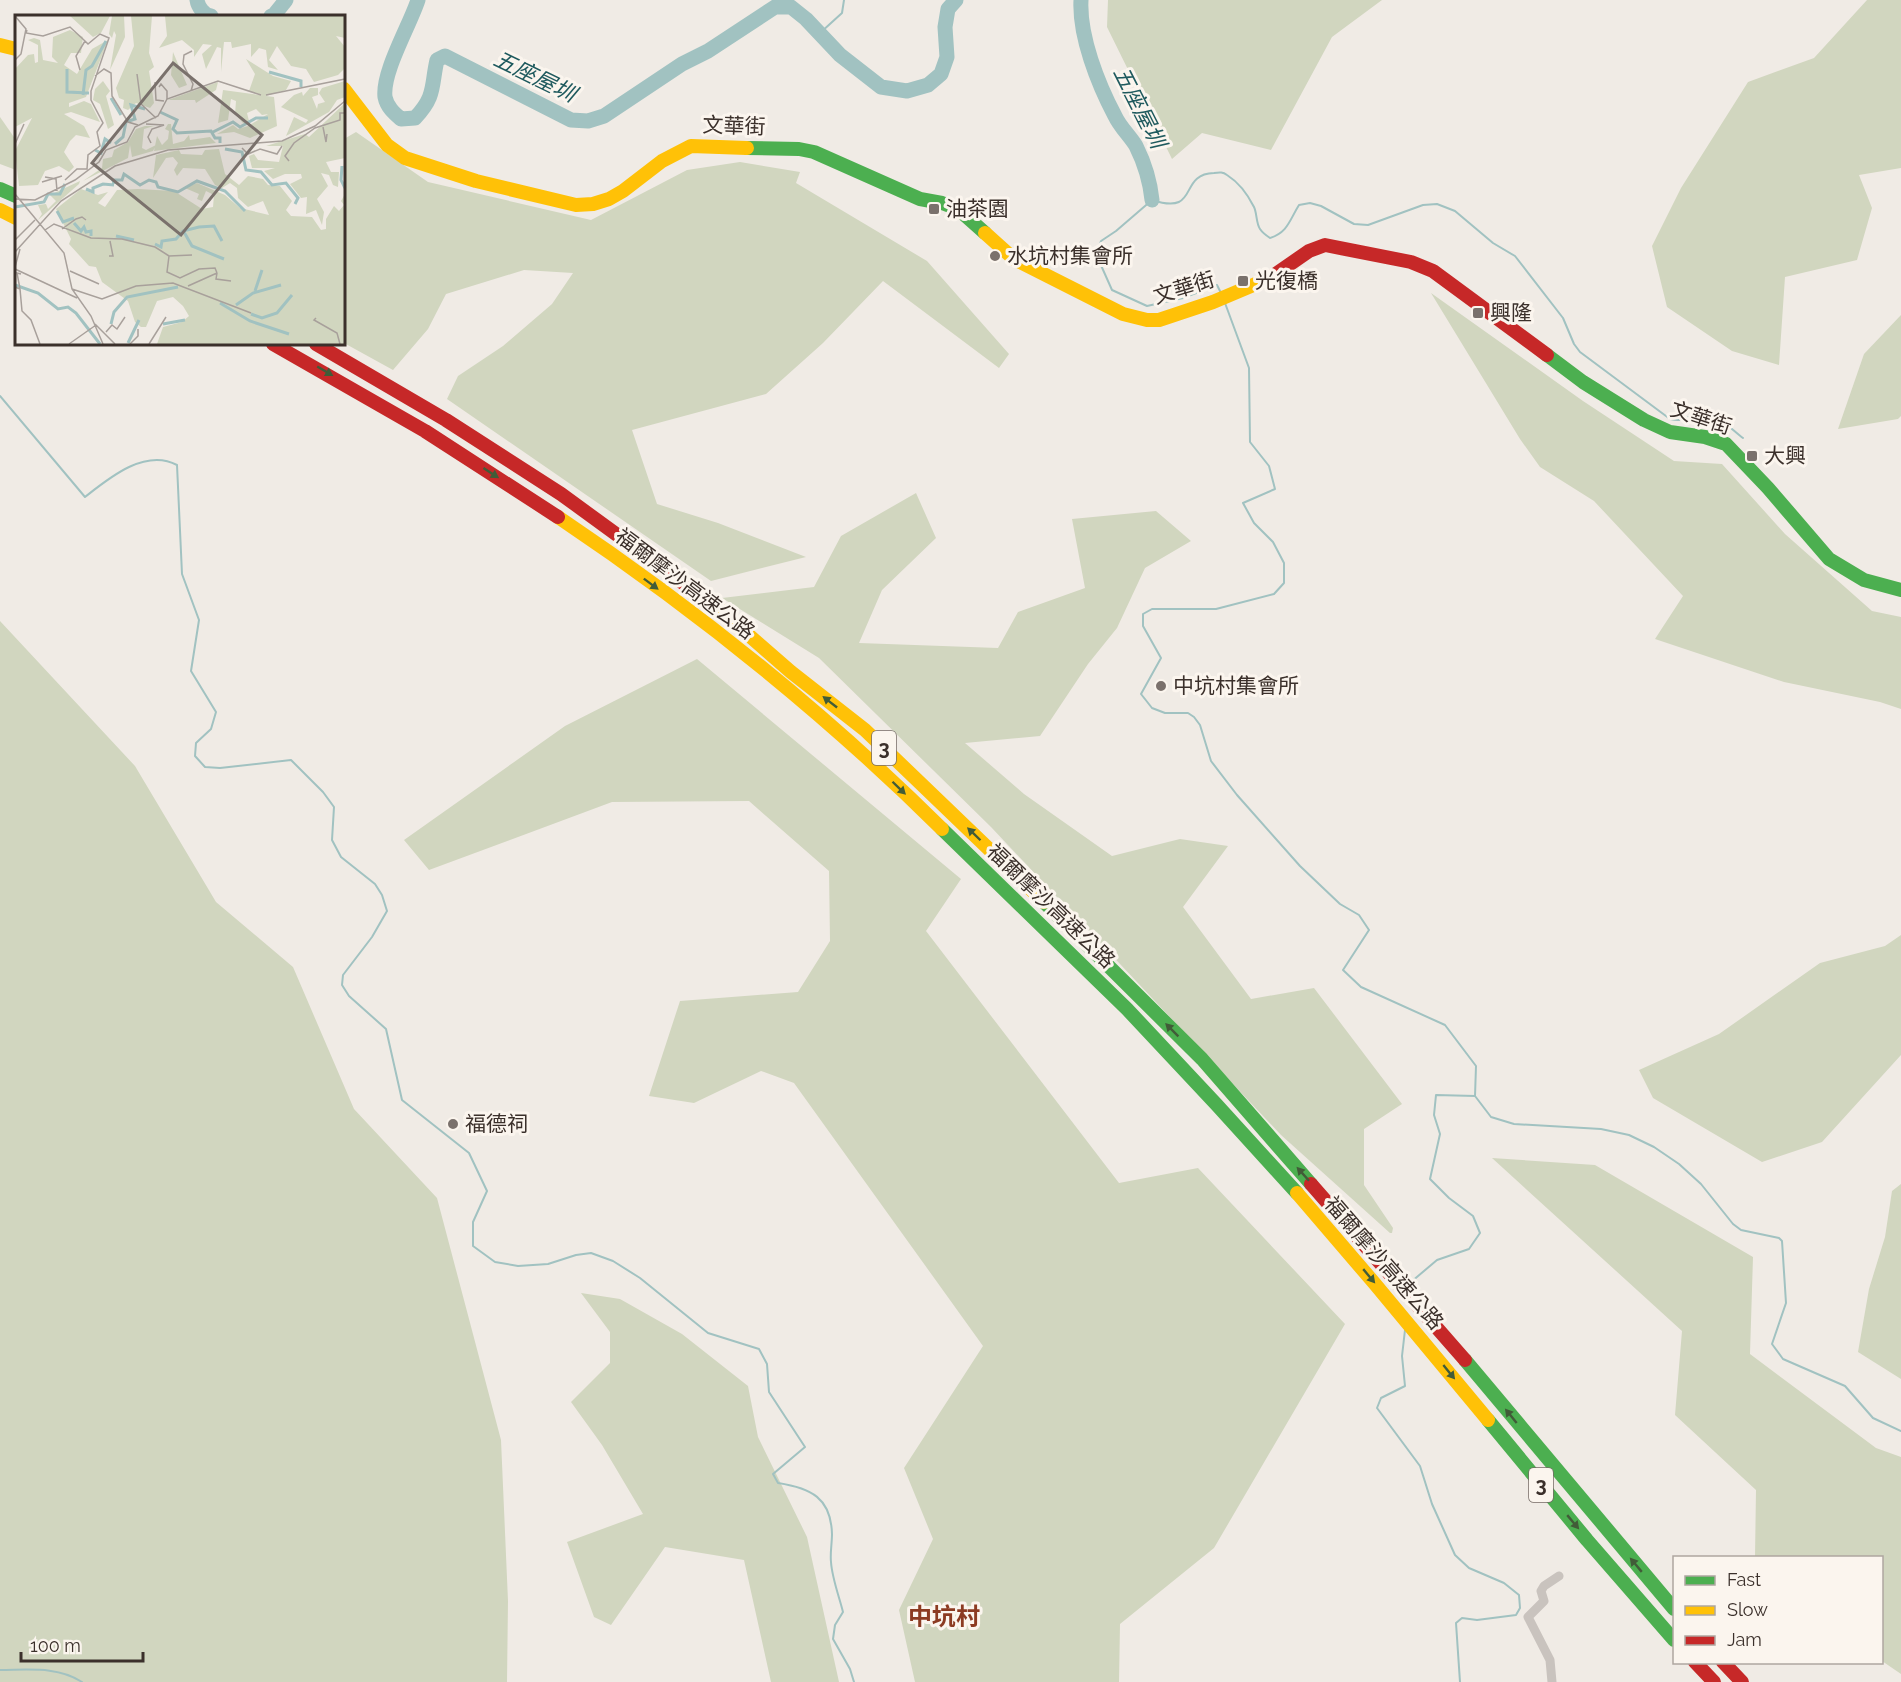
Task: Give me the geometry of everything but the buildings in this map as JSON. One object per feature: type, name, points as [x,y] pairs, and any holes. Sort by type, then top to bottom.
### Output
[{"type":"main road","points":[[0,45],[15,49]]},
{"type":"main road","name":"文華街","points":[[345,90],[387,145],[405,158],[476,181],[562,202],[584,205],[614,197],[678,151],[691,146],[799,149],[824,155],[880,183],[920,199],[958,209],[1008,256],[1129,316],[1147,320],[1160,320],[1224,298],[1267,280],[1309,250],[1325,245],[1411,262],[1433,271],[1583,382],[1644,420],[1679,435],[1705,437],[1726,444],[1768,488],[1829,559],[1864,580],[1901,590]]},
{"type":"main road","points":[[0,189],[15,196]]},
{"type":"main road","points":[[0,210],[15,218]]},
{"type":"main road","name":"福爾摩沙高速公路","points":[[275,345],[319,368],[436,438],[559,518],[709,627],[855,746],[1095,976],[1188,1072],[1331,1232],[1412,1327],[1522,1463],[1673,1639]]},
{"type":"main road","name":"福爾摩沙高速公路","points":[[318,345],[446,420],[561,494],[720,610],[791,672],[866,730],[1040,897],[1194,1051],[1370,1249],[1673,1609]]},
{"type":"main road","points":[[1697,1664],[1714,1682]]},
{"type":"main road","points":[[1725,1664],[1742,1682]]},
{"type":"street","points":[[1552,1682],[1550,1660],[1528,1617],[1544,1601],[1541,1591],[1544,1586],[1559,1576]]},
{"type":"green space","points":[[1108,0],[1382,0],[1332,37],[1271,150],[1202,133],[1172,159],[1107,27]]},
{"type":"green space","points":[[1867,0],[1901,0],[1901,168],[1859,175],[1872,208],[1857,260],[1785,277],[1779,365],[1732,351],[1667,307],[1652,246],[1681,188],[1748,82],[1814,58]]},
{"type":"green space","points":[[0,117],[15,139],[15,170],[0,164]]},
{"type":"green space","points":[[356,132],[428,182],[591,220],[687,170],[740,162],[800,172],[796,183],[927,261],[1009,354],[999,368],[883,281],[823,343],[766,394],[632,430],[657,504],[718,523],[806,557],[711,581],[447,399],[458,376],[503,346],[552,304],[573,273],[524,270],[446,294],[428,329],[393,370],[345,344],[345,138]]},
{"type":"green space","points":[[1431,293],[1583,401],[1674,461],[1722,464],[1785,534],[1872,611],[1901,617],[1901,709],[1880,702],[1784,682],[1655,639],[1683,596],[1594,501],[1540,467],[1520,439]]},
{"type":"green space","points":[[1901,315],[1901,416],[1898,419],[1838,429],[1864,354]]},
{"type":"green space","points":[[916,493],[936,538],[882,590],[859,643],[998,648],[1018,612],[1085,588],[1072,519],[1156,511],[1191,541],[1145,568],[1117,628],[1088,664],[1040,736],[965,743],[1024,794],[1112,856],[1180,839],[1228,846],[1183,907],[1251,999],[1314,988],[1402,1104],[1364,1129],[1364,1185],[1393,1228],[1392,1233],[1281,1135],[991,827],[819,658],[722,598],[814,587],[841,536]]},
{"type":"green space","points":[[0,621],[135,766],[216,902],[293,967],[354,1109],[437,1198],[501,1440],[508,1601],[507,1682],[0,1682]]},
{"type":"green space","points":[[697,659],[961,879],[926,931],[1119,1183],[1198,1168],[1345,1324],[1214,1548],[1120,1624],[1119,1682],[915,1682],[899,1610],[933,1539],[904,1468],[983,1346],[794,1083],[761,1071],[694,1103],[649,1096],[680,1001],[798,992],[830,941],[829,871],[749,801],[612,802],[429,870],[404,840],[565,726]]},
{"type":"green space","points":[[1901,935],[1901,1055],[1822,1142],[1762,1162],[1653,1098],[1639,1070],[1719,1034],[1820,963],[1885,946]]},
{"type":"green space","points":[[1492,1158],[1595,1165],[1753,1257],[1750,1354],[1876,1448],[1901,1457],[1901,1674],[1883,1662],[1883,1556],[1755,1556],[1756,1490],[1675,1415],[1682,1331]]},
{"type":"green space","points":[[1901,1184],[1901,1379],[1858,1352],[1869,1289],[1885,1237],[1892,1191]]},
{"type":"green space","points":[[581,1293],[620,1299],[682,1334],[748,1386],[758,1437],[807,1537],[839,1682],[771,1682],[744,1560],[665,1547],[611,1625],[594,1617],[567,1542],[643,1514],[602,1445],[571,1402],[610,1363],[610,1332]]},
{"type":"waterway","name":"五座屋圳","points":[[197,0],[202,10],[208,15]]},
{"type":"waterway","name":"五座屋圳","points":[[274,15],[286,0]]},
{"type":"waterway","name":"五座屋圳","points":[[418,0],[392,62],[385,87],[387,104],[401,119],[415,118],[422,110],[430,97],[437,60],[445,56],[571,120],[588,121],[604,116],[682,64],[708,51],[775,7],[791,7],[806,19],[840,55],[881,87],[907,91],[928,85],[941,74],[947,57],[945,27],[948,9],[956,0]]},
{"type":"waterway","name":"五座屋圳","points":[[820,33],[842,13],[844,0]]},
{"type":"waterway","name":"五座屋圳","points":[[1081,0],[1083,29],[1096,75],[1117,120],[1134,142],[1139,153],[1147,173],[1152,200]]},
{"type":"waterway","points":[[1221,293],[1217,285],[1183,298],[1147,306],[1112,290],[1096,254],[1101,241],[1152,200],[1177,203],[1203,175],[1221,172],[1235,181],[1249,198],[1256,212],[1260,229],[1270,238],[1281,233],[1299,205],[1310,203],[1321,206],[1354,224],[1368,225],[1423,205],[1437,204],[1455,211],[1493,243],[1515,256],[1563,318],[1580,352],[1670,419],[1682,420],[1698,414],[1710,415],[1722,421],[1743,438]]},
{"type":"waterway","points":[[1225,303],[1249,368],[1250,442],[1269,466],[1275,489],[1243,503],[1254,523],[1273,542],[1284,563],[1284,583],[1274,594],[1216,609],[1152,609],[1143,614],[1143,626],[1161,658],[1141,694],[1152,708],[1165,713],[1188,713],[1194,717],[1200,725],[1211,761],[1237,795],[1300,866],[1340,904],[1359,915],[1369,930],[1343,970],[1361,987],[1445,1025],[1476,1066],[1475,1096],[1436,1095],[1434,1115],[1440,1134],[1430,1179],[1449,1198],[1473,1216],[1480,1233],[1469,1249],[1437,1260],[1411,1282],[1410,1286]]},
{"type":"waterway","points":[[0,396],[85,497],[128,467],[152,460],[177,465],[182,574],[199,620],[191,671],[216,712],[211,729],[196,743],[195,756],[205,767],[220,768],[291,760],[323,792],[334,807],[332,840],[341,857],[375,884],[382,895],[387,911],[372,937],[343,975],[342,985],[349,996],[386,1029],[402,1100],[469,1153],[487,1191],[473,1222],[473,1246],[495,1262],[518,1266],[548,1264],[591,1253],[613,1261],[640,1278],[708,1333],[759,1349],[767,1364],[769,1392],[805,1447],[773,1474],[778,1483],[800,1488],[817,1497],[823,1503],[831,1522],[832,1568],[843,1612],[835,1625],[833,1639],[850,1669],[854,1682]]},
{"type":"waterway","points":[[1475,1096],[1491,1117],[1514,1124],[1601,1129],[1629,1135],[1654,1147],[1679,1164],[1701,1184],[1733,1224],[1741,1230],[1779,1238],[1782,1241],[1786,1303],[1772,1344],[1783,1359],[1845,1386],[1873,1418],[1901,1431]]},
{"type":"waterway","points":[[1405,1330],[1402,1356],[1405,1386],[1381,1398],[1377,1408],[1420,1466],[1432,1504],[1455,1555],[1469,1568],[1504,1583],[1519,1595],[1520,1608],[1516,1615],[1477,1620],[1462,1618],[1456,1623],[1460,1682]]},
{"type":"waterway","points":[[0,1670],[53,1671],[82,1682]]},
{"type":"traffic: fast","points":[[747,148],[799,149],[814,152],[920,199],[958,209],[985,233]]},
{"type":"traffic: fast","points":[[0,189],[15,196]]},
{"type":"traffic: fast","points":[[1547,355],[1583,382],[1644,420],[1670,432],[1705,437],[1726,444],[1768,488],[1829,559],[1864,580],[1901,590]]},
{"type":"traffic: fast","points":[[942,829],[1127,1009],[1297,1193]]},
{"type":"traffic: fast","points":[[1044,902],[1202,1059],[1311,1184]]},
{"type":"traffic: fast","points":[[1465,1360],[1673,1608]]},
{"type":"traffic: fast","points":[[1488,1420],[1587,1540],[1673,1639]]},
{"type":"traffic: slow","points":[[0,45],[15,49]]},
{"type":"traffic: slow","points":[[345,90],[387,145],[405,158],[476,181],[576,205],[593,204],[609,199],[662,161],[691,146],[747,148]]},
{"type":"traffic: slow","points":[[0,210],[15,218]]},
{"type":"traffic: slow","points":[[985,233],[1014,259],[1123,314],[1147,320],[1159,320],[1213,302],[1270,278]]},
{"type":"traffic: slow","points":[[558,517],[659,588],[758,664],[852,744],[942,829]]},
{"type":"traffic: slow","points":[[701,596],[791,672],[865,730],[1044,902]]},
{"type":"traffic: slow","points":[[1297,1193],[1488,1420]]},
{"type":"traffic: jam","points":[[1270,278],[1309,251],[1325,245],[1411,262],[1433,271],[1547,355]]},
{"type":"traffic: jam","points":[[275,345],[425,431],[558,517]]},
{"type":"traffic: jam","points":[[318,345],[446,420],[561,494],[701,596]]},
{"type":"traffic: jam","points":[[1311,1184],[1465,1360]]},
{"type":"traffic: jam","points":[[1697,1664],[1714,1682]]},
{"type":"traffic: jam","points":[[1725,1664],[1742,1682]]},
{"type":"place","name":"油茶園","points":[[934,209]]},
{"type":"place","name":"水坑村集會所","points":[[995,256]]},
{"type":"place","name":"光復橋","points":[[1243,281]]},
{"type":"place","name":"興隆","points":[[1478,313]]},
{"type":"place","name":"大興","points":[[1752,456]]},
{"type":"place","name":"中坑村集會所","points":[[1161,686]]},
{"type":"place","name":"福德祠","points":[[453,1124]]},
{"type":"district","name":"中坑村","points":[[944,1617]]}]
